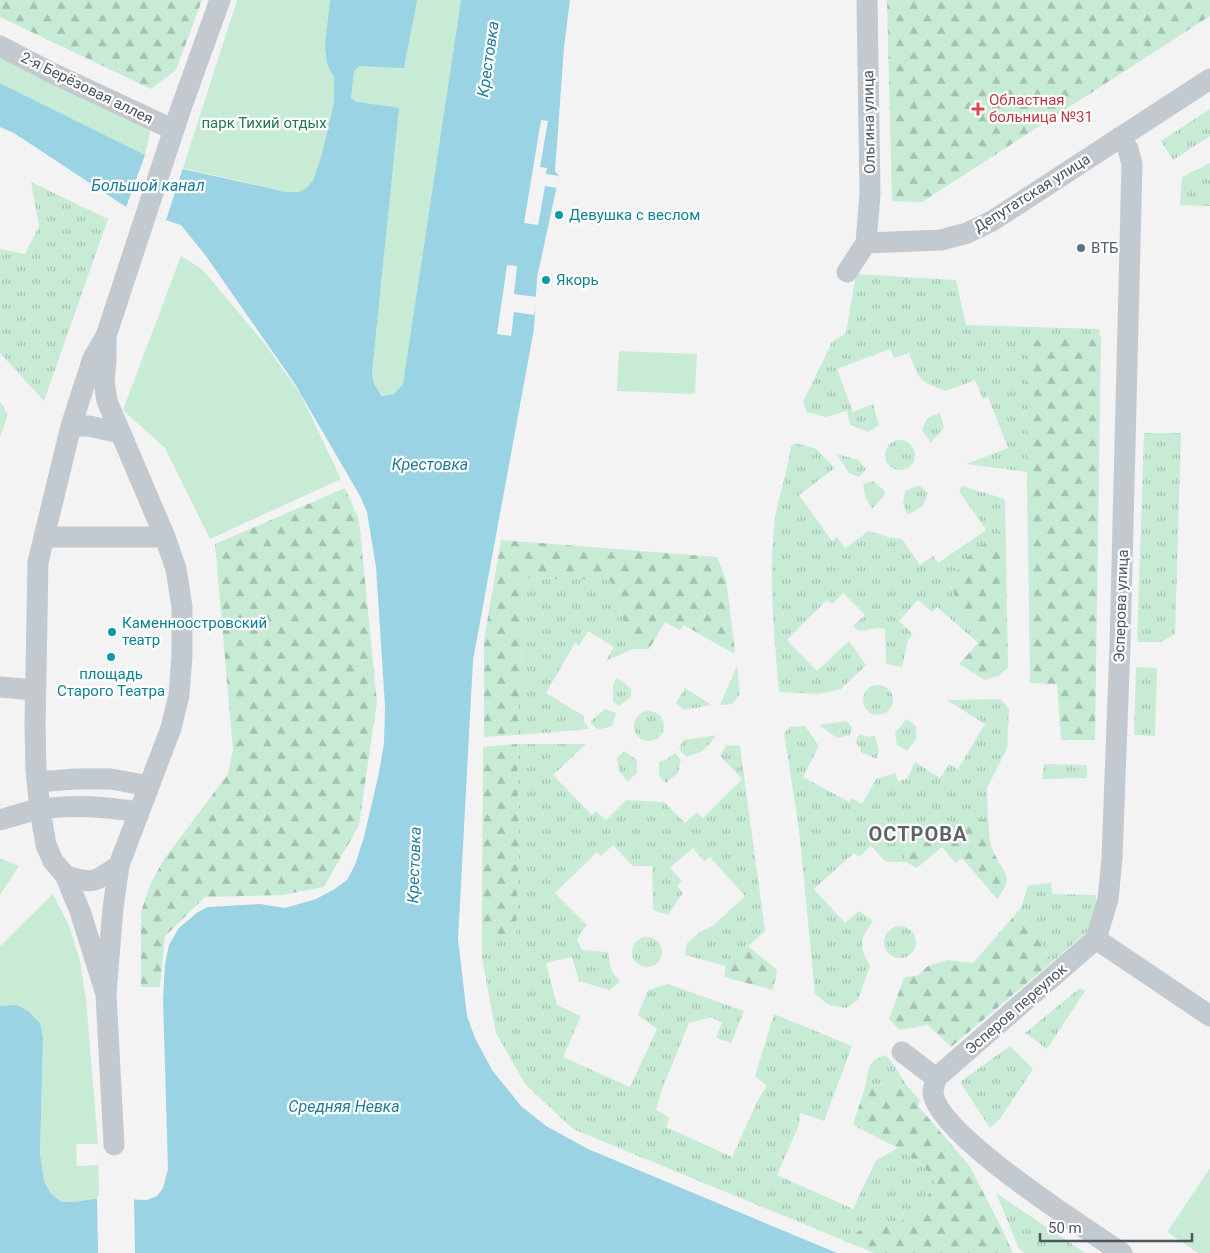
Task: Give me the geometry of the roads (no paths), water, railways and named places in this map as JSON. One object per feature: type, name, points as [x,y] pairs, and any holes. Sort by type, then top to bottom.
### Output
[{"type":"street","points":[[106,994],[80,912],[65,875],[53,861],[46,845],[40,810],[37,782],[35,690],[38,562],[71,426],[93,358],[106,336],[174,130],[220,0]]},
{"type":"street","name":"Ольгина улица","points":[[866,243],[870,194],[867,0]]},
{"type":"street","name":"2-я Берёзовая аллея","points":[[0,46],[50,72],[174,130]]},
{"type":"street","name":"Депутатская улица","points":[[866,243],[941,240],[967,233],[992,221],[1210,78]]},
{"type":"street","name":"Эсперова улица","points":[[1096,939],[1108,899],[1112,858],[1120,626],[1132,164],[1128,149],[1120,137]]},
{"type":"street","points":[[847,272],[866,243]]},
{"type":"street","points":[[106,336],[104,381],[108,401],[165,537],[176,569],[182,607],[182,655],[179,695],[171,728],[119,866],[113,908],[106,994],[114,1145]]},
{"type":"street","points":[[71,426],[89,426],[120,433]]},
{"type":"street","points":[[44,537],[165,537]]},
{"type":"street","points":[[0,687],[35,690]]},
{"type":"street","points":[[37,782],[110,779],[149,786]]},
{"type":"street","points":[[0,820],[40,810],[72,806],[106,807],[139,812]]},
{"type":"street","points":[[65,875],[80,880],[94,881],[119,866]]},
{"type":"street","points":[[1096,939],[1210,1016]]},
{"type":"street","name":"Эсперов переулок","points":[[936,1078],[1096,939]]},
{"type":"street","points":[[902,1052],[936,1078],[933,1093],[939,1106],[956,1129],[995,1164],[1122,1253]]},
{"type":"water","points":[[330,0],[417,0],[404,68],[359,66],[354,71],[351,98],[357,102],[399,108],[372,373],[374,384],[382,396],[394,394],[403,384],[461,0],[570,0],[564,47],[555,171],[559,176],[537,278],[534,329],[473,660],[458,939],[467,1016],[475,1038],[492,1070],[521,1106],[546,1126],[588,1149],[837,1253],[0,1253],[0,1006],[17,1005],[28,1011],[40,1023],[43,1039],[40,1154],[44,1181],[51,1194],[62,1202],[99,1198],[147,1200],[157,1196],[163,1188],[168,1169],[163,999],[165,964],[169,945],[179,928],[198,912],[208,907],[260,904],[285,908],[316,899],[347,880],[355,865],[364,837],[378,777],[384,744],[385,706],[376,567],[367,512],[360,496],[295,384],[206,256],[181,225],[126,207],[14,133],[0,127],[0,83],[145,155],[183,169],[287,192],[299,192],[313,181],[322,154],[334,102],[334,77],[327,64],[325,46]]},
{"type":"place","name":"Областная больница №31","points":[[978,109]]},
{"type":"place","name":"Девушка с веслом","points":[[559,215]]},
{"type":"place","name":"ВТБ","points":[[1081,248]]},
{"type":"place","name":"Якорь","points":[[546,280]]},
{"type":"place","name":"Каменноостровский театр","points":[[112,632]]},
{"type":"place","name":"площадь Старого Театра","points":[[111,657]]},
{"type":"district","name":"ОСТРОВА","points":[[918,834]]},
{"type":"water label","name":"Крестовка","points":[[488,59]]},
{"type":"water label","name":"Большой канал","points":[[148,185]]},
{"type":"water label","name":"Крестовка","points":[[430,464]]},
{"type":"water label","name":"Крестовка","points":[[414,865]]},
{"type":"water label","name":"Средняя Невка","points":[[344,1106]]},
{"type":"park label","name":"парк Тихий отдых","points":[[264,123]]}]
